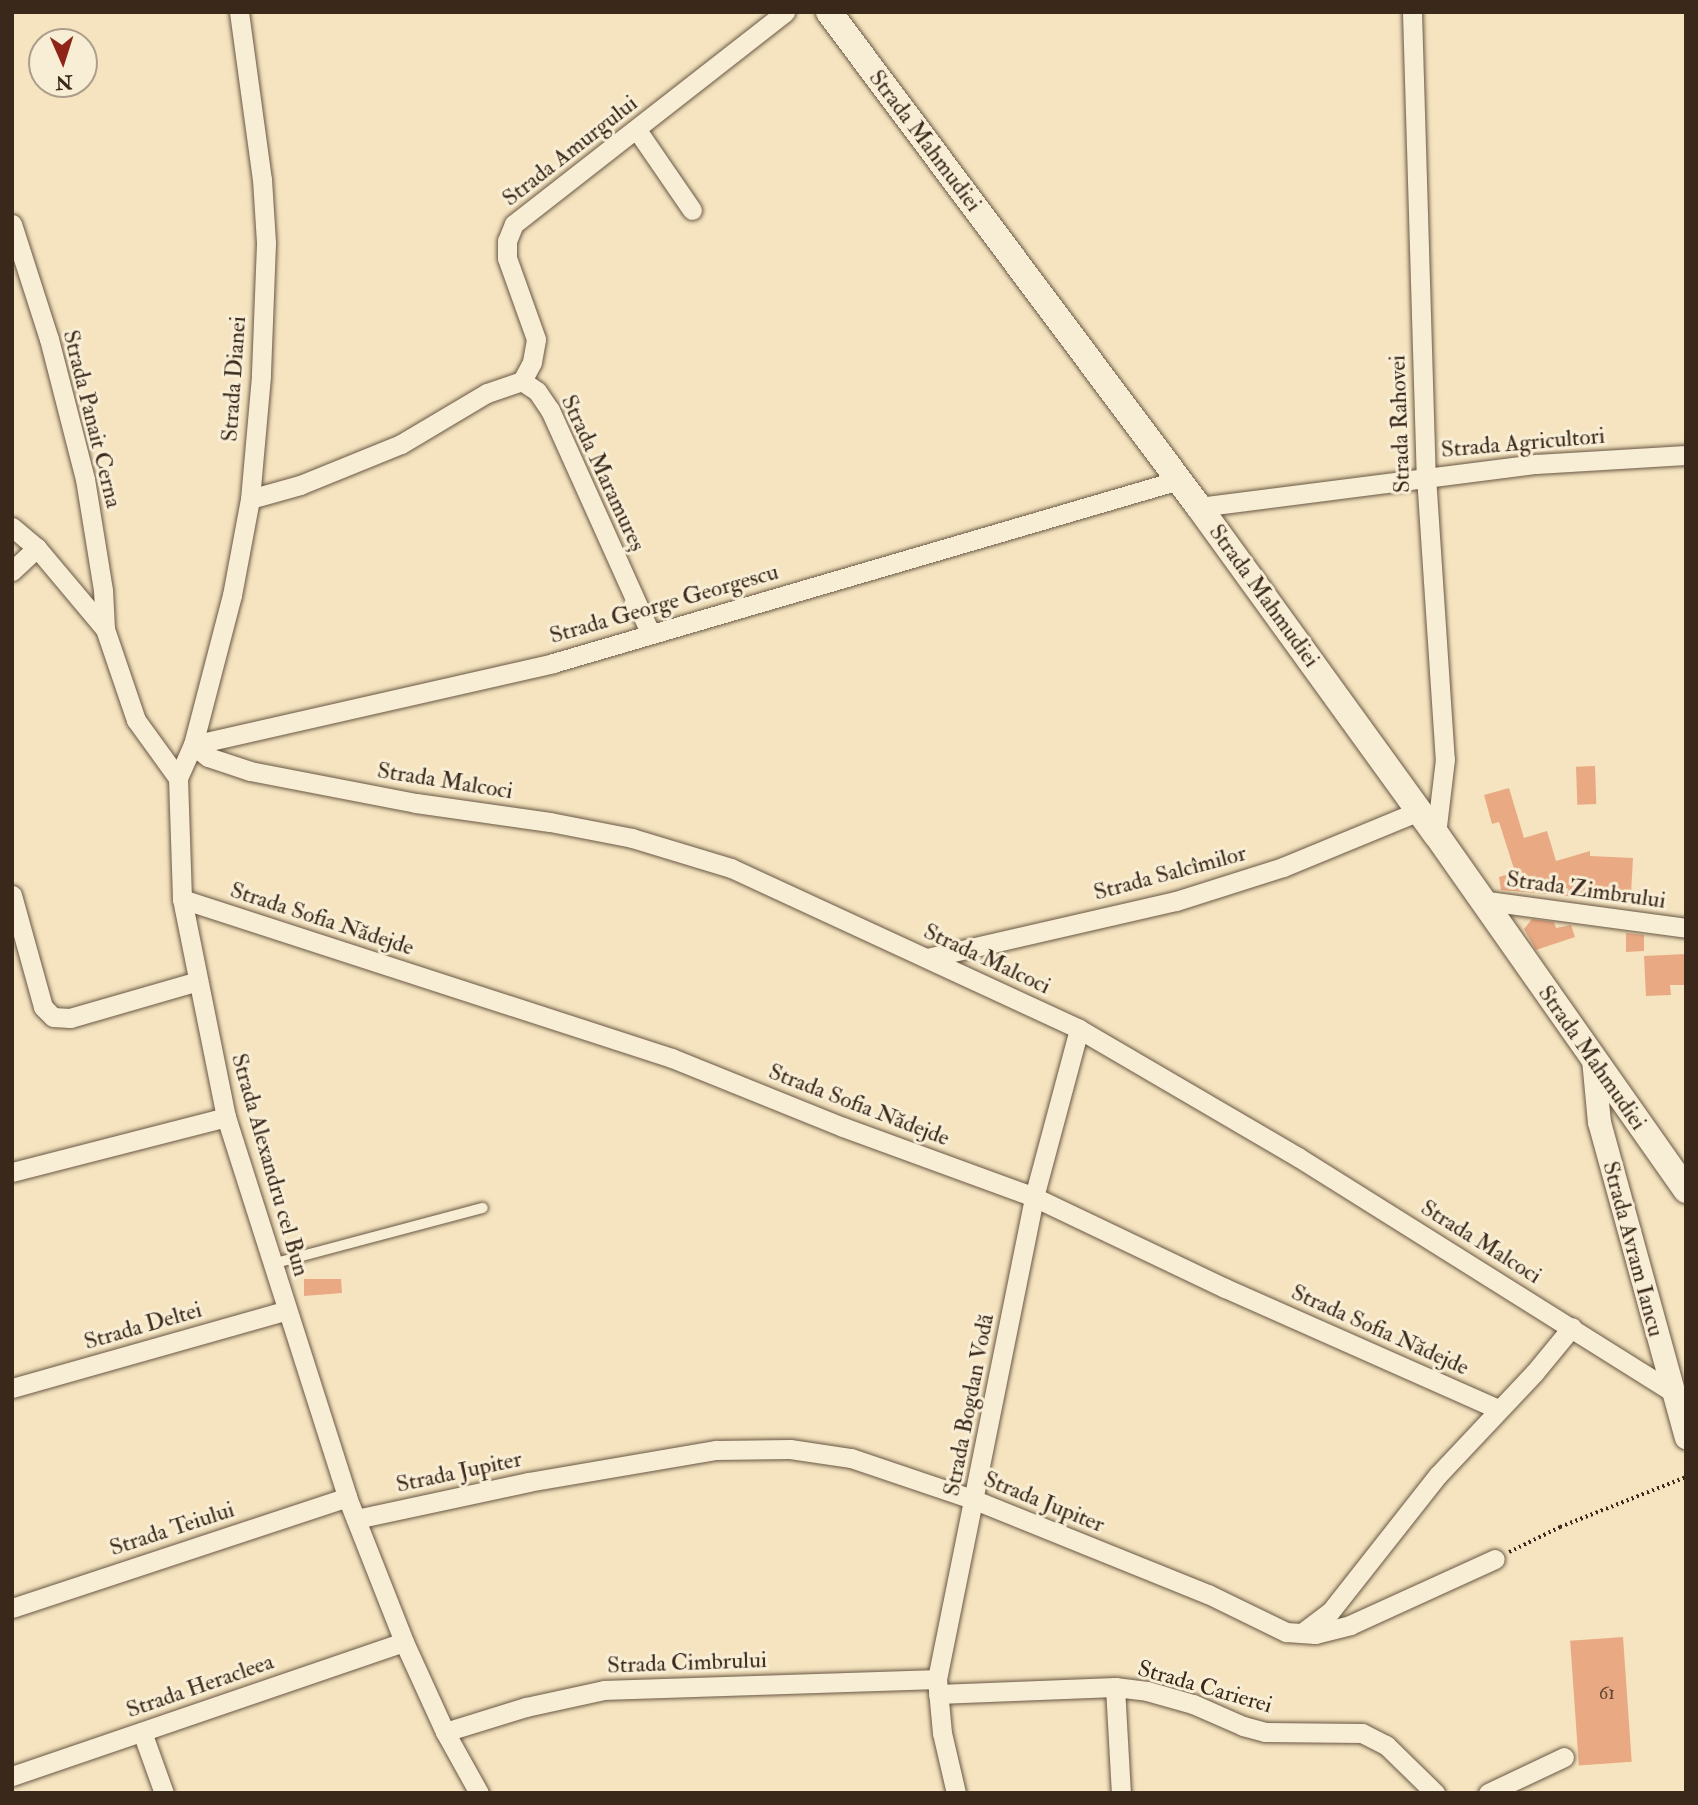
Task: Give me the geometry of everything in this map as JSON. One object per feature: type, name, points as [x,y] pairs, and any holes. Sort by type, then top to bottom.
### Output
[{"type":"main road","name":"Strada Mahmudiei","points":[[829,12],[1199,507],[1436,834],[1686,1190]]},
{"type":"street","name":"Strada Dianei","points":[[193,745],[232,595],[250,499],[261,376],[266,243],[262,179],[239,12]]},
{"type":"street","name":"Strada Amurgului","points":[[522,381],[533,362],[536,339],[507,258],[507,241],[514,224],[785,12]]},
{"type":"street","name":"Strada Rahovei","points":[[1412,12],[1426,476],[1445,759],[1436,834]]},
{"type":"street","points":[[637,130],[692,210]]},
{"type":"street","name":"Strada Panait Cerna","points":[[12,224],[49,339],[85,479],[103,590],[105,629]]},
{"type":"street","points":[[250,499],[300,485],[401,444],[487,393],[522,381]]},
{"type":"street","name":"Strada Maramureș","points":[[522,381],[537,391],[550,410],[650,633]]},
{"type":"street","name":"Strada Agricultori","points":[[1199,507],[1536,464],[1686,455]]},
{"type":"street","name":"Strada George Georgescu","points":[[193,745],[553,663],[1179,480]]},
{"type":"street","points":[[12,527],[37,548],[105,629],[136,720],[178,778],[193,745]]},
{"type":"street","points":[[12,571],[37,548]]},
{"type":"street","name":"Strada Malcoci","points":[[193,745],[208,757],[250,771],[416,803],[550,822],[670,848],[731,868],[1079,1029],[1298,1157],[1679,1396]]},
{"type":"street","name":"Strada Alexandru cel Bun","points":[[178,778],[182,899],[226,1116],[347,1497],[404,1642],[445,1732],[479,1793]]},
{"type":"street","name":"Strada Salcîmilor","points":[[927,958],[1176,901],[1283,867],[1419,811]]},
{"type":"street","points":[[12,895],[43,1007],[53,1017],[70,1018],[198,981]]},
{"type":"street","name":"Strada Sofia Nădejde","points":[[182,899],[672,1058],[843,1127],[1034,1197],[1225,1288],[1498,1409]]},
{"type":"street","name":"Strada Zimbrului","points":[[1480,900],[1686,928]]},
{"type":"street","name":"Strada Bogdan Vodă","points":[[956,1793],[942,1733],[938,1687],[1034,1197],[1079,1029]]},
{"type":"street","name":"Strada Avram Iancu","points":[[1593,1059],[1599,1122],[1679,1396],[1686,1437]]},
{"type":"street","points":[[12,1172],[226,1116]]},
{"type":"street","name":"Strada Deltei","points":[[12,1388],[287,1310]]},
{"type":"street","points":[[1301,1633],[1319,1623],[1330,1612],[1438,1475],[1535,1372],[1572,1327]]},
{"type":"street","name":"Strada Jupiter","points":[[356,1519],[528,1482],[716,1450],[790,1449],[851,1458],[975,1500],[1208,1594],[1269,1625],[1301,1633]]},
{"type":"street","name":"Strada Teiului","points":[[12,1608],[347,1497]]},
{"type":"street","points":[[1301,1633],[1324,1633],[1350,1625],[1495,1559]]},
{"type":"street","name":"Strada Heracleea","points":[[12,1776],[404,1642]]},
{"type":"street","name":"Strada Carierei","points":[[938,1687],[1115,1687],[1147,1691],[1193,1704],[1243,1726],[1265,1732],[1362,1733],[1386,1745],[1435,1793]]},
{"type":"street","name":"Strada Cimbrului","points":[[445,1732],[526,1707],[604,1690],[938,1687]]},
{"type":"street","points":[[1115,1687],[1121,1793]]},
{"type":"street","points":[[142,1732],[164,1793]]},
{"type":"street","points":[[1488,1793],[1564,1757]]},
{"type":"lane","points":[[272,1264],[483,1208]]},
{"type":"path","points":[[1495,1559],[1560,1527],[1686,1477]]},
{"type":"building","points":[[1595,766],[1596,804],[1577,805],[1576,767]]},
{"type":"building","points":[[1509,788],[1524,838],[1547,831],[1556,861],[1590,851],[1590,856],[1633,858],[1631,894],[1589,893],[1589,898],[1501,890],[1499,877],[1515,872],[1499,822],[1492,824],[1484,795]]},
{"type":"building","points":[[1532,919],[1554,922],[1556,928],[1571,925],[1575,937],[1536,950],[1524,929]]},
{"type":"building","points":[[1626,933],[1644,935],[1644,951],[1626,952]]},
{"type":"building","points":[[1686,954],[1686,985],[1670,985],[1671,995],[1646,996],[1644,956]]},
{"type":"building","points":[[304,1279],[341,1279],[342,1293],[304,1296]]},
{"type":"building","points":[[1623,1637],[1632,1762],[1579,1765],[1570,1641]]}]
